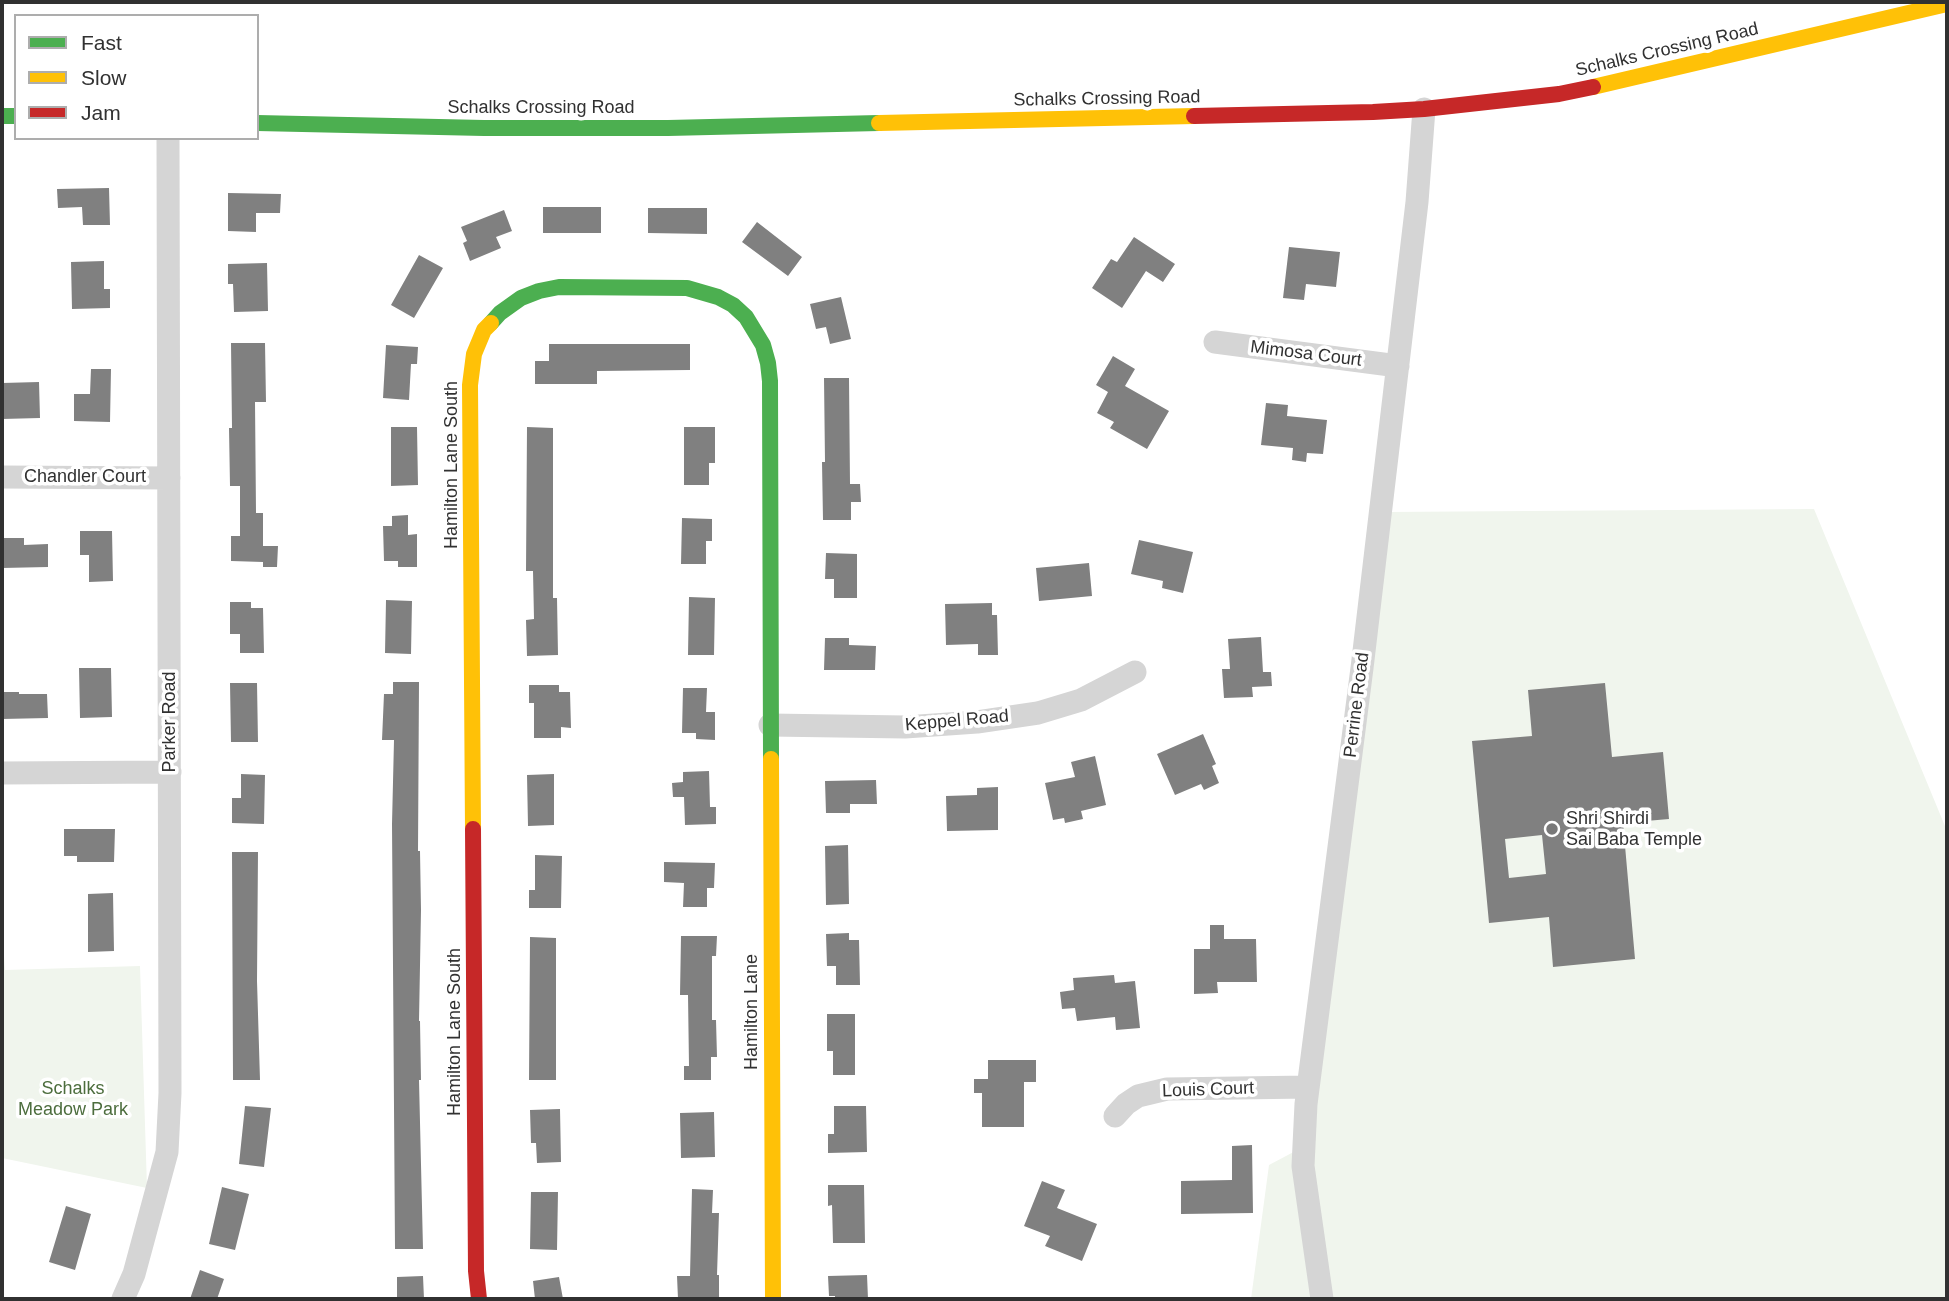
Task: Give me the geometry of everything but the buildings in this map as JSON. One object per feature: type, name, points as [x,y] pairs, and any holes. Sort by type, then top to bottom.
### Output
[{"type":"street","name":"Schalks Crossing Road","points":[[259,123],[470,128],[668,128],[1424,109],[1571,91],[1947,4]]},
{"type":"street","name":"Perrine Road","points":[[1322,1299],[1303,1166],[1308,1087],[1398,366],[1417,202],[1424,109]]},
{"type":"street","name":"Parker Road","points":[[123,1299],[134,1274],[167,1152],[170,1093],[168,140]]},
{"type":"street","name":"Hamilton Lane South","points":[[479,1299],[475,1271],[470,385],[474,354],[484,330],[500,313],[521,298],[559,287],[687,288],[718,297],[733,305],[755,330],[763,345],[770,381],[770,725]]},
{"type":"street","name":"Mimosa Court","points":[[1215,342],[1398,366]]},
{"type":"street","name":"Chandler Court","points":[[2,477],[169,478]]},
{"type":"street","name":"Keppel Road","points":[[770,725],[905,727],[1038,713],[1081,700],[1135,671]]},
{"type":"street","name":"Hamilton Lane","points":[[770,725],[774,1299]]},
{"type":"street","points":[[2,773],[170,772]]},
{"type":"street","name":"Louis Court","points":[[1115,1116],[1138,1096],[1167,1090],[1308,1087]]},
{"type":"green space","points":[[1814,509],[1947,831],[1947,1299],[1251,1299],[1269,1165],[1303,1147],[1387,512]]},
{"type":"green space","name":"Schalks Meadow Park","points":[[2,928],[5,970],[140,966],[147,1188],[2,1158]]},
{"type":"traffic: fast","points":[[2,116],[14,116]]},
{"type":"traffic: fast","points":[[259,123],[484,128],[668,128],[879,123]]},
{"type":"traffic: fast","points":[[491,323],[521,298],[559,287],[687,288],[718,297],[733,305],[746,317],[763,345],[770,381],[771,759]]},
{"type":"traffic: slow","points":[[1593,87],[1947,4]]},
{"type":"traffic: slow","points":[[879,123],[1194,116]]},
{"type":"traffic: slow","points":[[473,829],[470,385],[474,354],[484,330],[491,323]]},
{"type":"traffic: slow","points":[[771,759],[773,1299]]},
{"type":"traffic: jam","points":[[1194,116],[1424,109],[1559,94],[1593,87]]},
{"type":"traffic: jam","points":[[473,829],[476,1271],[479,1299]]},
{"type":"place","name":"Shri Shirdi Sai Baba Temple","points":[[1552,829]]}]
